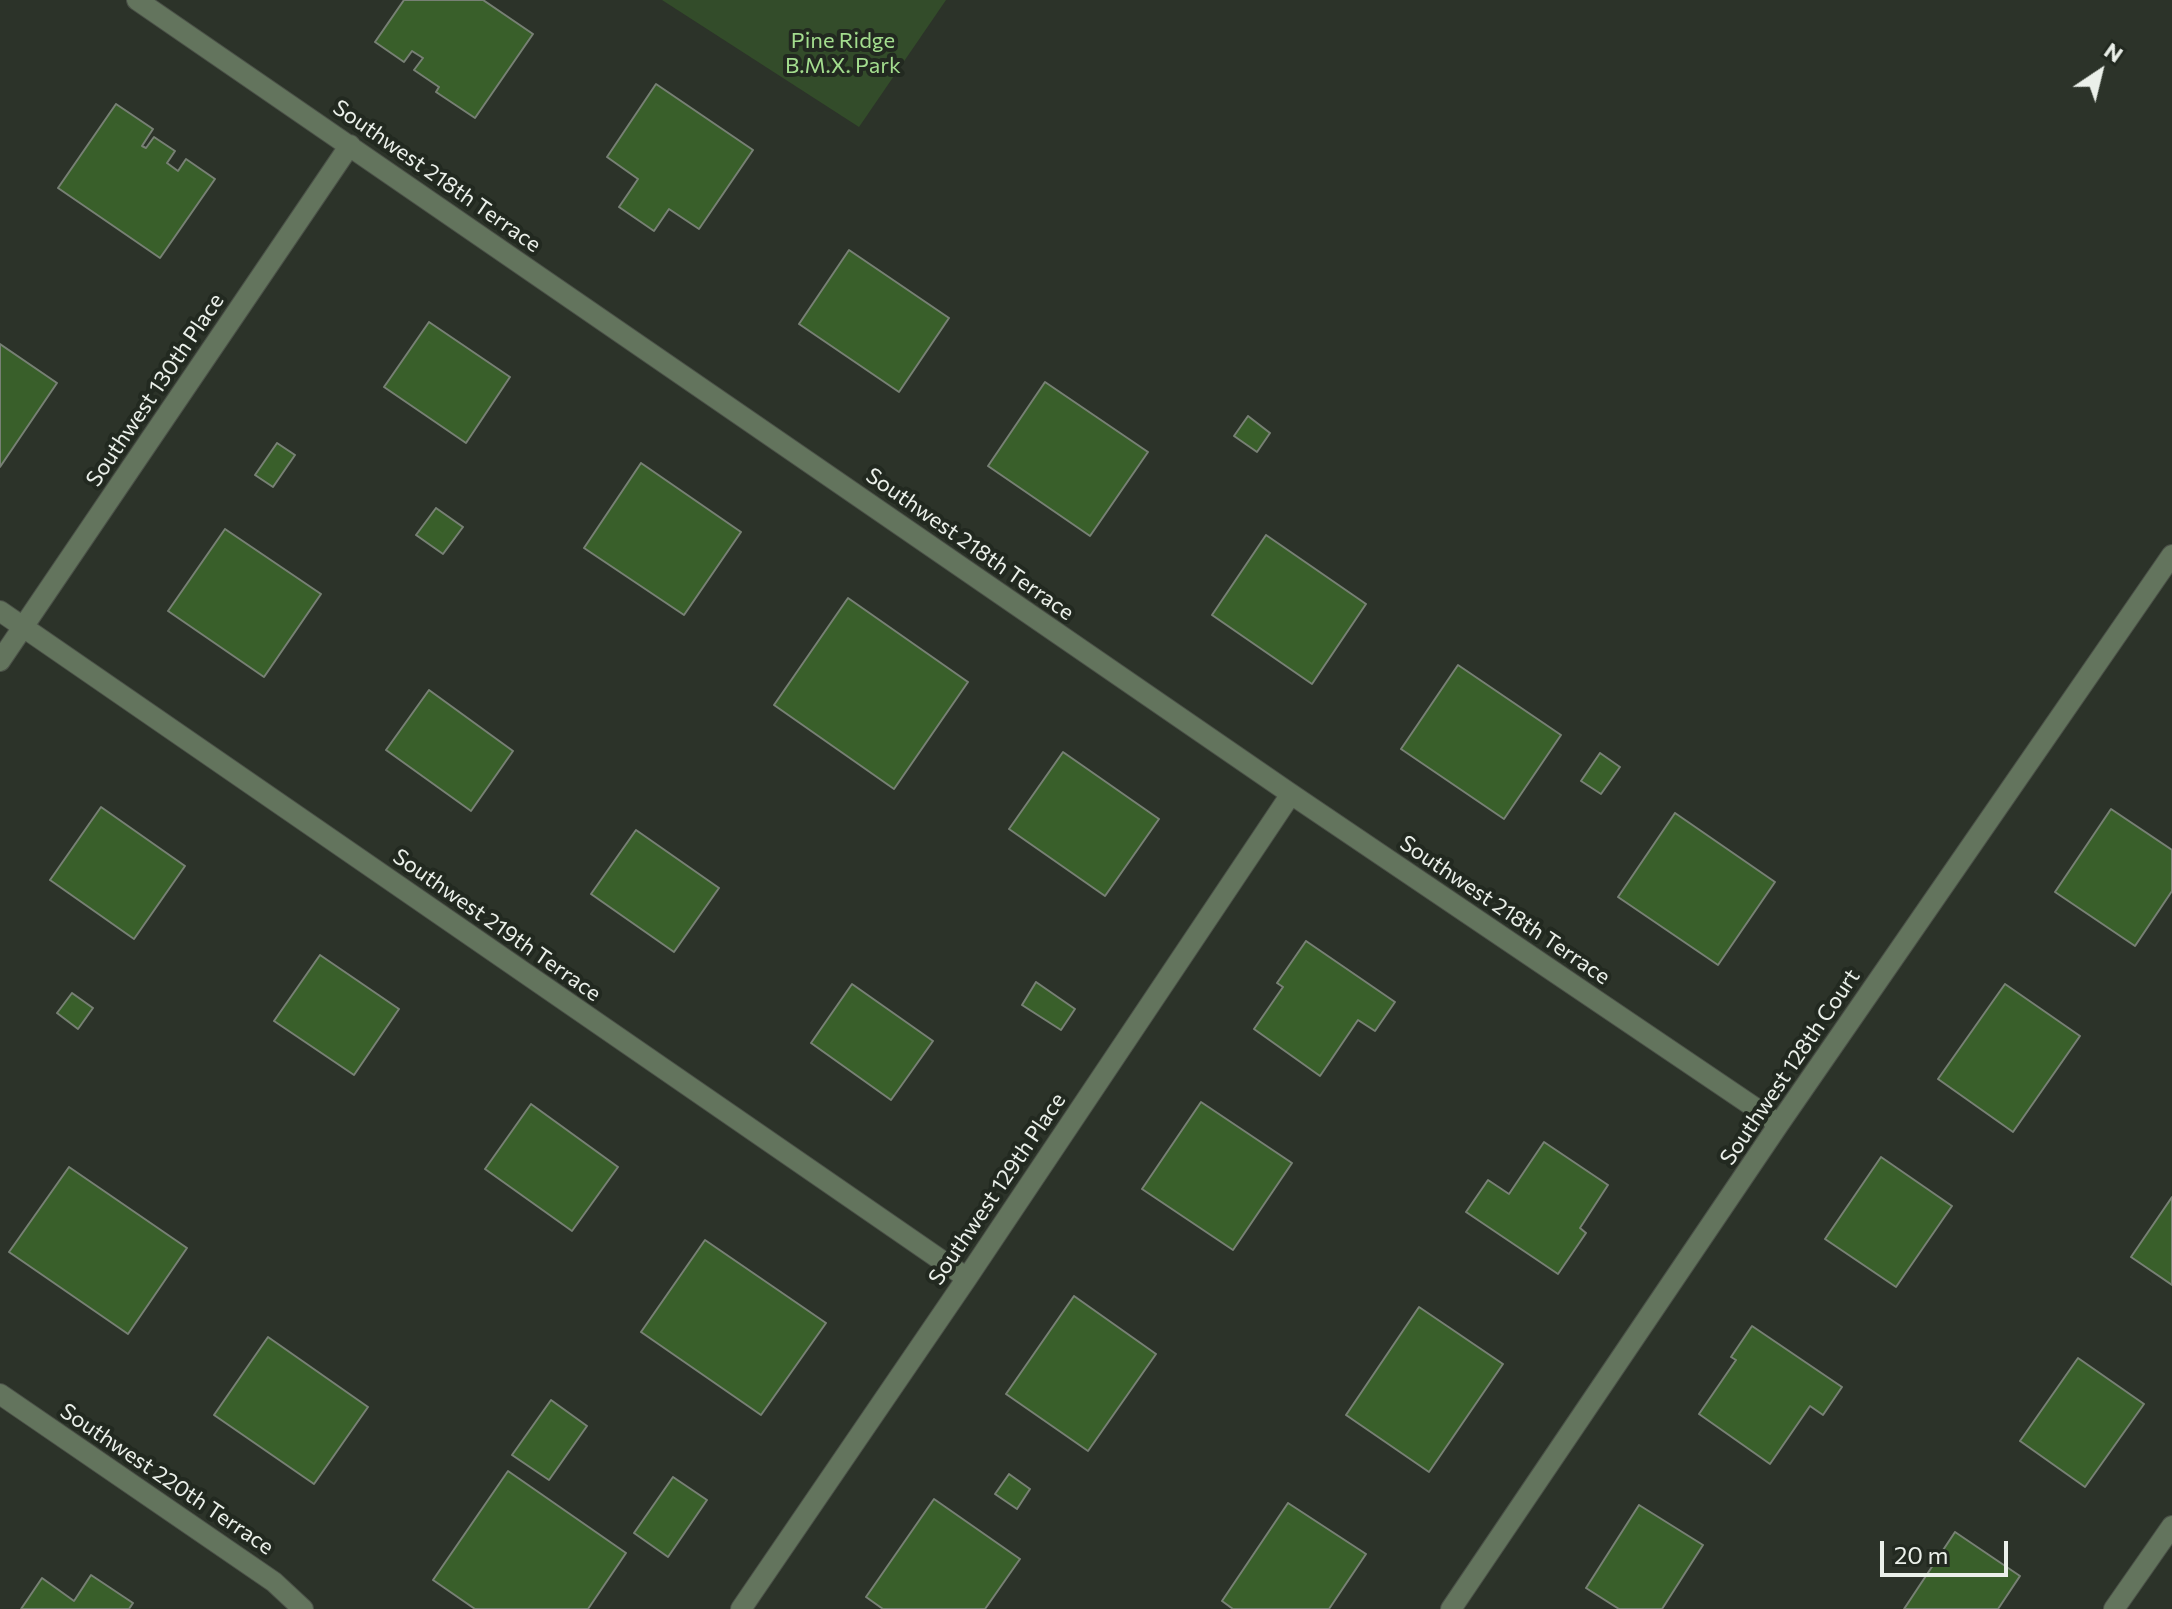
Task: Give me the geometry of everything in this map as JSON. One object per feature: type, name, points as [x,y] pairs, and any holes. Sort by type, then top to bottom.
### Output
[{"type":"street","name":"Southwest 218th Terrace","points":[[137,0],[1291,794],[1779,1124]]},
{"type":"street","name":"Southwest 130th Place","points":[[0,661],[350,145]]},
{"type":"street","name":"Southwest 128th Court","points":[[1451,1609],[1779,1124],[2172,555]]},
{"type":"street","name":"Southwest 219th Terrace","points":[[0,611],[967,1278]]},
{"type":"street","name":"Southwest 129th Place","points":[[741,1609],[1291,794]]},
{"type":"street","name":"Southwest 220th Terrace","points":[[4,1404],[274,1582],[303,1609]]},
{"type":"street","points":[[2114,1609],[2172,1526]]},
{"type":"green space","name":"Pine Ridge B.M.X. Park","points":[[662,0],[946,0],[859,127]]},
{"type":"building","points":[[404,0],[483,0],[533,34],[475,118],[436,92],[439,87],[414,70],[423,58],[412,51],[404,62],[375,42]]},
{"type":"building","points":[[656,84],[753,150],[699,229],[669,209],[654,231],[619,207],[638,179],[607,157]]},
{"type":"building","points":[[116,104],[153,129],[142,146],[146,148],[154,137],[175,151],[167,163],[178,171],[186,159],[215,179],[160,258],[58,188]]},
{"type":"building","points":[[849,250],[949,318],[899,392],[799,324]]},
{"type":"building","points":[[429,322],[510,377],[466,443],[384,387]]},
{"type":"building","points":[[0,344],[57,383],[0,467]]},
{"type":"building","points":[[1045,382],[1148,452],[1090,536],[988,466]]},
{"type":"building","points":[[1248,416],[1270,433],[1257,452],[1234,436]]},
{"type":"building","points":[[277,443],[295,455],[273,487],[255,475]]},
{"type":"building","points":[[641,463],[741,532],[684,615],[584,548]]},
{"type":"building","points":[[436,508],[463,527],[443,554],[416,535]]},
{"type":"building","points":[[225,529],[321,594],[264,677],[168,611]]},
{"type":"building","points":[[1266,535],[1366,604],[1312,684],[1212,615]]},
{"type":"building","points":[[848,598],[968,682],[894,789],[774,705]]},
{"type":"building","points":[[1458,665],[1561,735],[1504,819],[1401,749]]},
{"type":"building","points":[[429,690],[513,751],[471,811],[386,750]]},
{"type":"building","points":[[1063,752],[1159,819],[1105,896],[1009,829]]},
{"type":"building","points":[[1600,753],[1620,767],[1601,794],[1581,781]]},
{"type":"building","points":[[101,807],[185,866],[134,939],[50,880]]},
{"type":"building","points":[[2111,809],[2172,850],[2172,891],[2135,946],[2055,892]]},
{"type":"building","points":[[1675,813],[1775,882],[1718,965],[1618,897]]},
{"type":"building","points":[[636,830],[719,888],[674,952],[591,894]]},
{"type":"building","points":[[1306,941],[1395,1002],[1375,1031],[1358,1020],[1320,1076],[1254,1029],[1283,987],[1277,983]]},
{"type":"building","points":[[320,955],[399,1009],[354,1075],[274,1021]]},
{"type":"building","points":[[1036,982],[1075,1009],[1061,1030],[1022,1005]]},
{"type":"building","points":[[852,984],[933,1041],[891,1100],[811,1043]]},
{"type":"building","points":[[2005,984],[2080,1036],[2013,1132],[1938,1079]]},
{"type":"building","points":[[72,993],[93,1008],[78,1029],[57,1013]]},
{"type":"building","points":[[1201,1102],[1292,1163],[1233,1250],[1142,1189]]},
{"type":"building","points":[[531,1104],[618,1167],[572,1231],[485,1169]]},
{"type":"building","points":[[1544,1142],[1608,1185],[1580,1228],[1586,1233],[1558,1274],[1466,1212],[1488,1180],[1509,1194]]},
{"type":"building","points":[[1881,1157],[1952,1206],[1896,1287],[1825,1239]]},
{"type":"building","points":[[69,1167],[187,1248],[128,1334],[9,1252]]},
{"type":"building","points":[[2172,1197],[2172,1285],[2131,1257]]},
{"type":"building","points":[[705,1240],[826,1323],[761,1415],[641,1332]]},
{"type":"building","points":[[1074,1296],[1156,1354],[1088,1451],[1006,1394]]},
{"type":"building","points":[[1419,1307],[1503,1364],[1429,1472],[1346,1415]]},
{"type":"building","points":[[1752,1326],[1842,1387],[1823,1415],[1810,1406],[1770,1464],[1699,1414],[1736,1360],[1731,1357]]},
{"type":"building","points":[[268,1337],[368,1407],[314,1484],[214,1415]]},
{"type":"building","points":[[2078,1358],[2144,1404],[2085,1487],[2020,1441]]},
{"type":"building","points":[[551,1400],[587,1426],[549,1480],[512,1455]]},
{"type":"building","points":[[508,1471],[626,1553],[588,1609],[475,1609],[433,1580]]},
{"type":"building","points":[[1009,1474],[1030,1489],[1017,1509],[995,1494]]},
{"type":"building","points":[[673,1477],[707,1500],[668,1557],[634,1533]]},
{"type":"building","points":[[934,1499],[1020,1559],[985,1609],[883,1609],[866,1597]]},
{"type":"building","points":[[1288,1503],[1366,1554],[1329,1609],[1233,1609],[1222,1601]]},
{"type":"building","points":[[1639,1505],[1703,1545],[1662,1609],[1619,1609],[1586,1588]]},
{"type":"building","points":[[1955,1532],[2020,1576],[1998,1609],[1904,1609]]},
{"type":"building","points":[[91,1575],[133,1603],[129,1609],[21,1609],[42,1578],[74,1601]]}]
